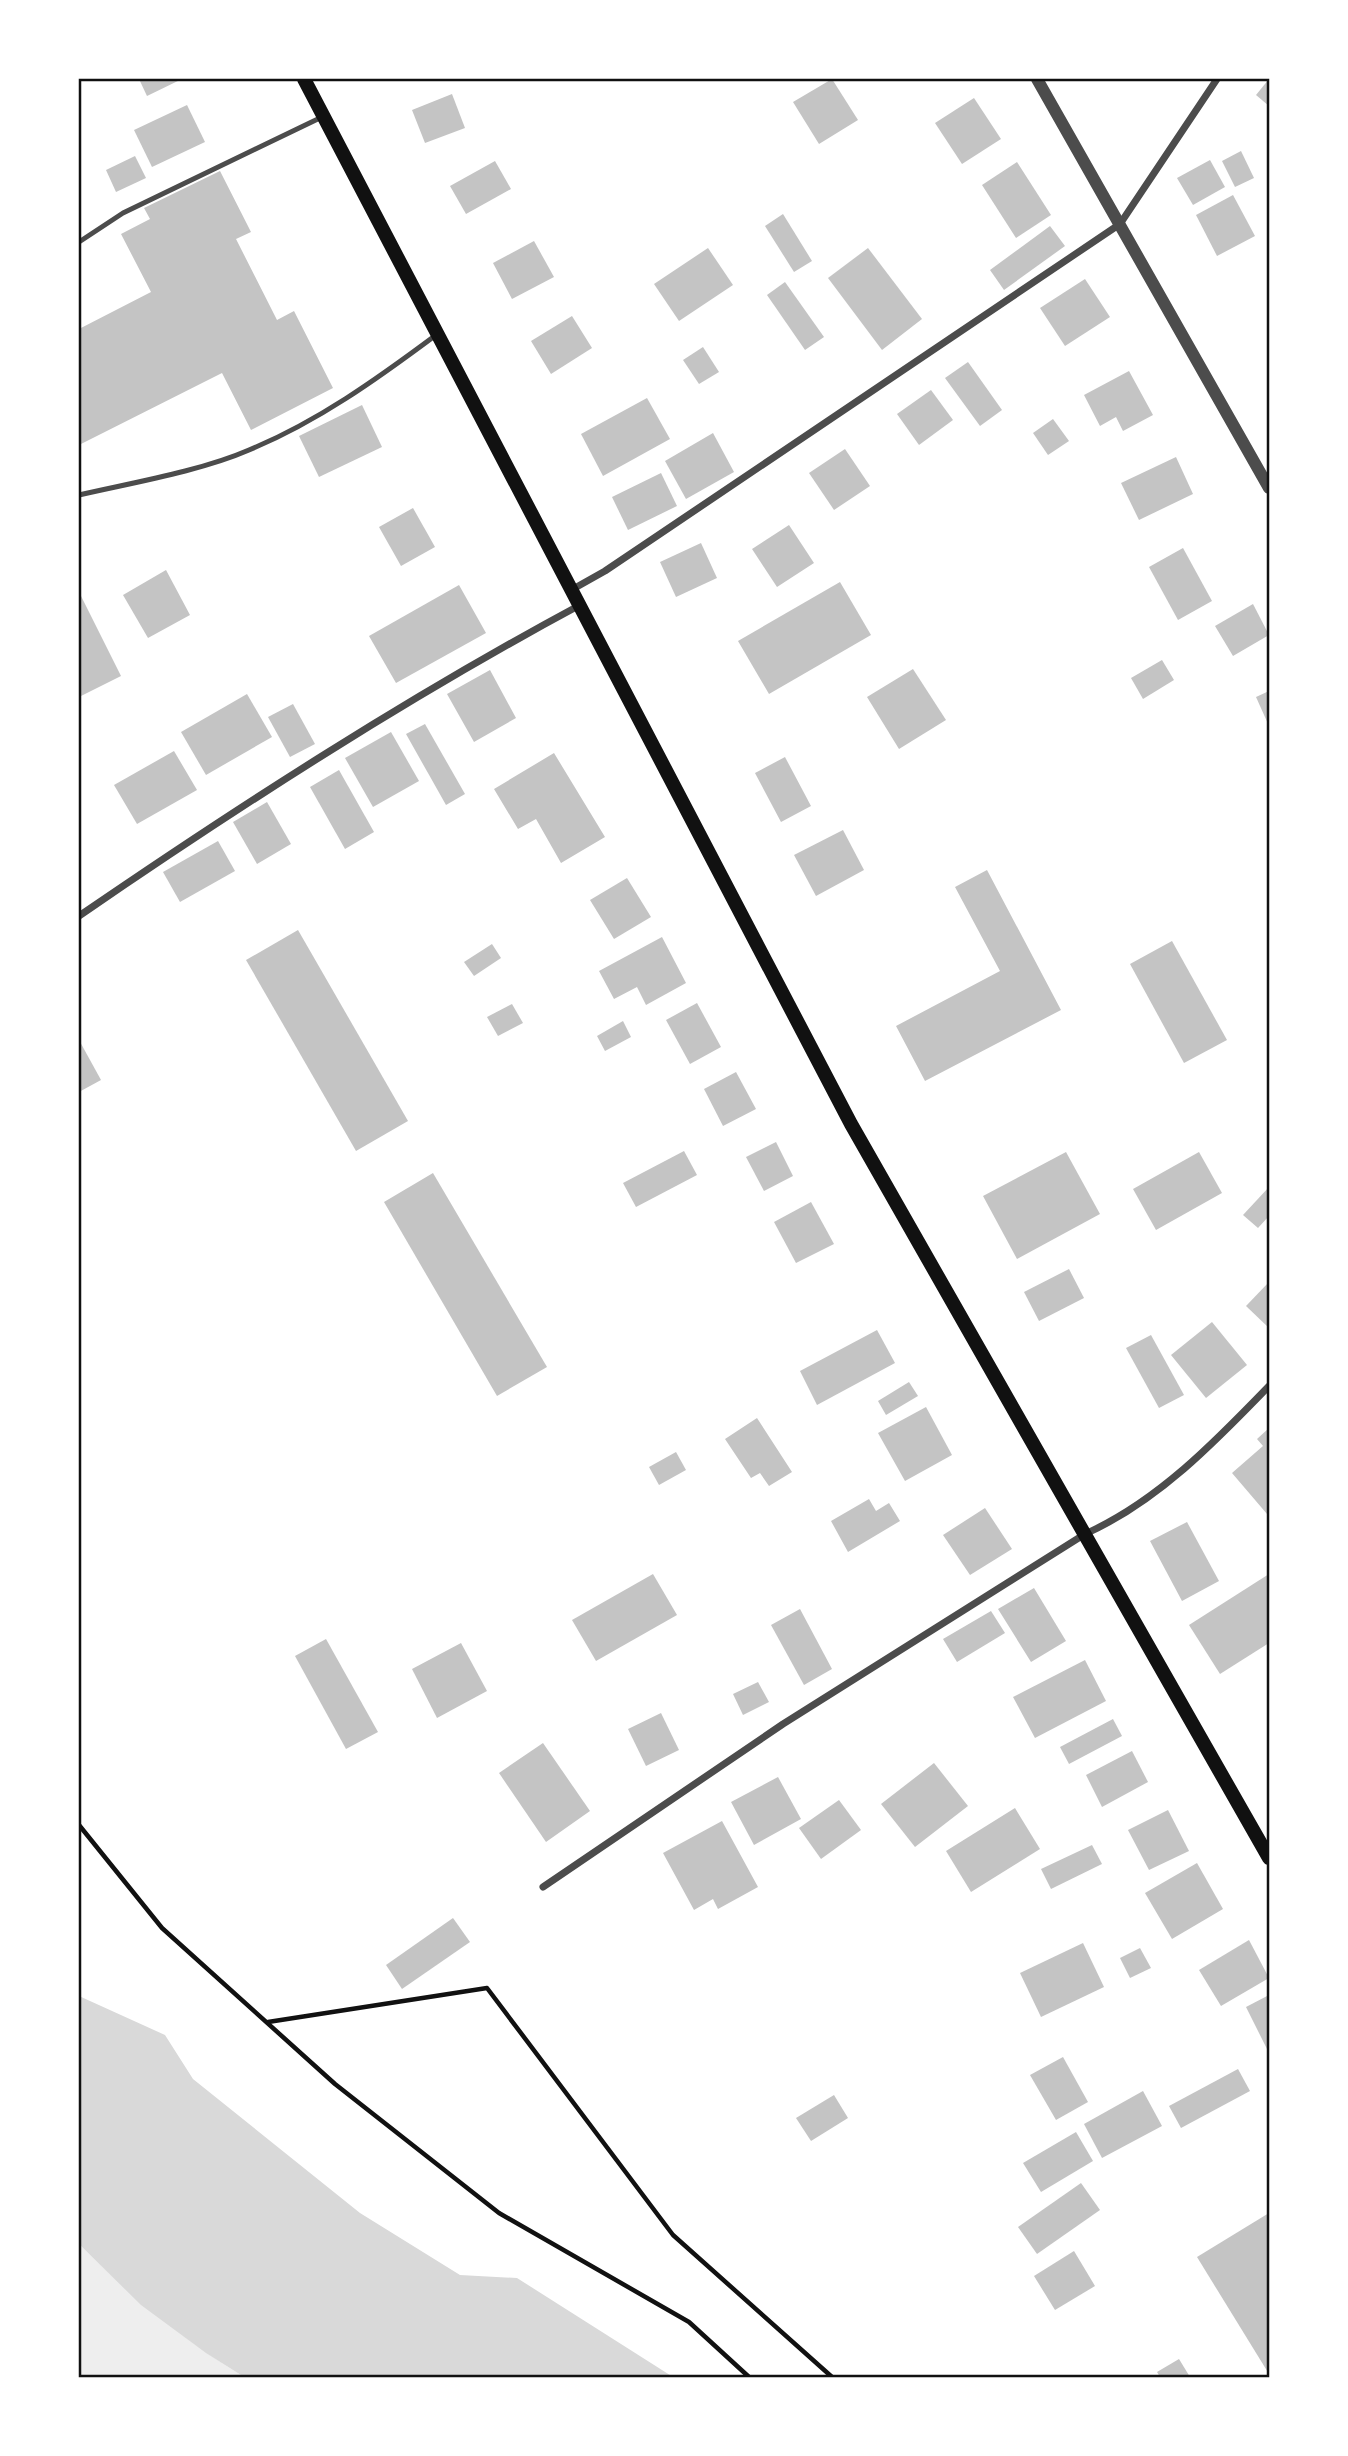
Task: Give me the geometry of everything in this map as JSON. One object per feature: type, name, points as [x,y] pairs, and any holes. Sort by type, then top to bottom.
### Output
[{"type":"main road","points":[[304,79],[851,1124],[1269,1858]]},
{"type":"street","points":[[1037,79],[1269,488]]},
{"type":"street","points":[[573,589],[605,571],[1120,224],[1217,79]]},
{"type":"street","points":[[79,916],[224,816],[517,638],[581,604]]},
{"type":"street","points":[[543,1887],[783,1724],[1085,1534],[1121,1518],[1217,1439],[1269,1386]]},
{"type":"lane","points":[[79,242],[123,212],[324,116]]},
{"type":"lane","points":[[79,495],[247,451],[316,418],[386,373],[438,334]]},
{"type":"path","points":[[79,1825],[162,1928],[335,2084],[499,2213],[689,2322],[749,2377]]},
{"type":"path","points":[[267,2022],[487,1988],[673,2235],[832,2377]]},
{"type":"shaded area","points":[[79,1996],[165,2035],[193,2079],[360,2213],[460,2275],[517,2278],[673,2377],[244,2377],[206,2353],[141,2305],[79,2244]]},
{"type":"shaded area","points":[[79,2244],[157,2315],[198,2347],[244,2377],[79,2377]]},
{"type":"building","points":[[139,79],[182,79],[147,96]]},
{"type":"building","points":[[832,79],[858,120],[819,144],[793,102]]},
{"type":"building","points":[[1269,79],[1269,106],[1256,95]]},
{"type":"building","points":[[452,94],[465,128],[425,143],[412,110]]},
{"type":"building","points":[[974,98],[1001,139],[962,164],[935,123]]},
{"type":"building","points":[[187,105],[205,142],[152,167],[134,130]]},
{"type":"building","points":[[1241,151],[1254,178],[1235,187],[1222,161]]},
{"type":"building","points":[[135,156],[146,178],[116,192],[106,170]]},
{"type":"building","points":[[1210,160],[1225,187],[1193,205],[1177,178]]},
{"type":"building","points":[[495,161],[511,189],[466,214],[450,186]]},
{"type":"building","points":[[1017,162],[1051,215],[1016,238],[982,185]]},
{"type":"building","points":[[220,171],[251,232],[236,239],[277,320],[294,311],[333,388],[251,430],[222,373],[79,445],[79,329],[151,292],[121,234],[150,219],[144,208]]},
{"type":"building","points":[[1233,195],[1255,236],[1217,256],[1196,215]]},
{"type":"building","points":[[783,214],[812,261],[794,272],[765,226]]},
{"type":"building","points":[[1050,226],[1065,246],[1004,290],[990,270]]},
{"type":"building","points":[[534,241],[554,277],[512,299],[493,263]]},
{"type":"building","points":[[708,248],[733,285],[679,321],[654,284]]},
{"type":"building","points":[[868,248],[922,319],[882,350],[828,278]]},
{"type":"building","points":[[1085,279],[1110,317],[1065,346],[1040,308]]},
{"type":"building","points":[[785,282],[824,337],[805,350],[767,295]]},
{"type":"building","points":[[572,316],[592,348],[551,374],[531,341]]},
{"type":"building","points":[[703,347],[719,372],[699,384],[683,360]]},
{"type":"building","points":[[968,362],[1002,410],[980,426],[945,378]]},
{"type":"building","points":[[1129,371],[1153,415],[1123,431],[1116,417],[1100,426],[1084,395]]},
{"type":"building","points":[[931,390],[953,420],[919,445],[897,414]]},
{"type":"building","points":[[647,398],[670,439],[603,476],[581,434]]},
{"type":"building","points":[[362,405],[382,447],[319,477],[299,436]]},
{"type":"building","points":[[1053,419],[1069,441],[1048,455],[1033,433]]},
{"type":"building","points":[[713,433],[734,472],[686,499],[665,461]]},
{"type":"building","points":[[845,449],[870,486],[834,510],[809,473]]},
{"type":"building","points":[[1176,457],[1193,494],[1139,520],[1121,483]]},
{"type":"building","points":[[661,473],[677,506],[628,530],[612,497]]},
{"type":"building","points":[[413,508],[435,547],[401,566],[379,527]]},
{"type":"building","points":[[789,525],[814,563],[777,587],[752,549]]},
{"type":"building","points":[[701,543],[717,578],[676,597],[660,562]]},
{"type":"building","points":[[1183,548],[1212,601],[1178,620],[1149,567]]},
{"type":"building","points":[[166,570],[190,615],[148,638],[123,595]]},
{"type":"building","points":[[840,582],[871,635],[769,694],[738,641]]},
{"type":"building","points":[[459,585],[486,633],[396,683],[369,636]]},
{"type":"building","points":[[79,592],[121,676],[79,697]]},
{"type":"building","points":[[1253,604],[1269,635],[1233,656],[1215,626]]},
{"type":"building","points":[[1162,660],[1174,680],[1143,699],[1131,678]]},
{"type":"building","points":[[913,669],[946,720],[899,749],[867,697]]},
{"type":"building","points":[[490,670],[516,718],[474,742],[447,694]]},
{"type":"building","points":[[1269,691],[1269,726],[1256,697]]},
{"type":"building","points":[[247,694],[272,737],[206,775],[181,732]]},
{"type":"building","points":[[293,704],[315,744],[290,757],[268,717]]},
{"type":"building","points":[[425,724],[465,794],[446,805],[406,734]]},
{"type":"building","points":[[391,732],[419,781],[373,807],[345,758]]},
{"type":"building","points":[[174,751],[197,790],[137,824],[114,785]]},
{"type":"building","points":[[554,753],[605,837],[561,863],[536,819],[518,829],[494,789]]},
{"type":"building","points":[[785,757],[811,806],[781,822],[755,773]]},
{"type":"building","points":[[339,770],[374,832],[345,849],[310,787]]},
{"type":"building","points":[[267,802],[291,844],[257,864],[233,822]]},
{"type":"building","points":[[843,830],[864,870],[816,896],[794,855]]},
{"type":"building","points":[[218,841],[235,871],[180,902],[163,872]]},
{"type":"building","points":[[987,870],[1061,1010],[925,1081],[896,1026],[1000,971],[955,887]]},
{"type":"building","points":[[627,878],[651,917],[614,939],[590,900]]},
{"type":"building","points":[[298,930],[408,1121],[356,1151],[246,960]]},
{"type":"building","points":[[662,937],[686,983],[646,1005],[637,987],[614,999],[599,971]]},
{"type":"building","points":[[1172,941],[1227,1040],[1184,1063],[1130,964]]},
{"type":"building","points":[[492,944],[501,958],[474,976],[464,962]]},
{"type":"building","points":[[697,1003],[721,1047],[690,1064],[666,1020]]},
{"type":"building","points":[[512,1004],[523,1023],[498,1036],[487,1017]]},
{"type":"building","points":[[623,1021],[631,1037],[605,1051],[597,1036]]},
{"type":"building","points":[[79,1040],[101,1080],[79,1092]]},
{"type":"building","points":[[736,1072],[756,1109],[723,1126],[704,1089]]},
{"type":"building","points":[[776,1142],[793,1176],[764,1191],[746,1157]]},
{"type":"building","points":[[684,1151],[697,1175],[636,1207],[623,1183]]},
{"type":"building","points":[[1066,1152],[1100,1214],[1017,1259],[983,1196]]},
{"type":"building","points":[[1199,1152],[1222,1193],[1156,1230],[1133,1189]]},
{"type":"building","points":[[433,1173],[547,1367],[497,1396],[384,1202]]},
{"type":"building","points":[[1269,1187],[1269,1216],[1258,1228],[1243,1215]]},
{"type":"building","points":[[811,1202],[834,1244],[796,1263],[774,1222]]},
{"type":"building","points":[[1069,1269],[1084,1298],[1039,1321],[1024,1292]]},
{"type":"building","points":[[1269,1282],[1269,1328],[1246,1306]]},
{"type":"building","points":[[1212,1322],[1247,1365],[1206,1398],[1171,1355]]},
{"type":"building","points":[[877,1330],[895,1363],[817,1405],[800,1371]]},
{"type":"building","points":[[1151,1335],[1184,1395],[1159,1408],[1126,1348]]},
{"type":"building","points":[[909,1382],[918,1396],[886,1415],[878,1401]]},
{"type":"building","points":[[926,1407],[952,1455],[905,1481],[878,1433]]},
{"type":"building","points":[[757,1418],[792,1472],[769,1486],[760,1473],[751,1478],[725,1439]]},
{"type":"building","points":[[1269,1428],[1267,1514],[1232,1473],[1263,1446],[1257,1439]]},
{"type":"building","points":[[676,1452],[686,1470],[659,1485],[649,1467]]},
{"type":"building","points":[[869,1499],[876,1511],[889,1503],[900,1521],[848,1552],[831,1521]]},
{"type":"building","points":[[985,1508],[1012,1549],[970,1575],[943,1535]]},
{"type":"building","points":[[1187,1522],[1219,1581],[1182,1601],[1150,1541]]},
{"type":"building","points":[[653,1574],[677,1615],[596,1661],[572,1620]]},
{"type":"building","points":[[1269,1574],[1269,1643],[1220,1674],[1189,1625]]},
{"type":"building","points":[[1034,1588],[1066,1641],[1031,1662],[998,1609]]},
{"type":"building","points":[[800,1609],[832,1669],[804,1685],[771,1625]]},
{"type":"building","points":[[991,1611],[1005,1633],[957,1662],[943,1639]]},
{"type":"building","points":[[326,1639],[378,1732],[346,1749],[295,1656]]},
{"type":"building","points":[[461,1643],[487,1691],[437,1718],[412,1669]]},
{"type":"building","points":[[1085,1660],[1106,1701],[1035,1738],[1013,1697]]},
{"type":"building","points":[[758,1682],[769,1702],[743,1715],[733,1694]]},
{"type":"building","points":[[661,1713],[679,1750],[646,1766],[628,1729]]},
{"type":"building","points":[[1113,1719],[1122,1736],[1069,1764],[1060,1747]]},
{"type":"building","points":[[543,1743],[590,1811],[546,1842],[499,1773]]},
{"type":"building","points":[[1132,1751],[1148,1782],[1102,1807],[1086,1775]]},
{"type":"building","points":[[934,1763],[968,1806],[915,1847],[881,1804]]},
{"type":"building","points":[[778,1777],[801,1819],[754,1845],[731,1802]]},
{"type":"building","points":[[839,1800],[861,1830],[821,1859],[799,1828]]},
{"type":"building","points":[[1015,1808],[1040,1849],[971,1892],[946,1851]]},
{"type":"building","points":[[1168,1810],[1189,1851],[1149,1870],[1128,1830]]},
{"type":"building","points":[[722,1821],[758,1887],[718,1909],[713,1899],[694,1910],[663,1853]]},
{"type":"building","points":[[1092,1845],[1102,1864],[1051,1889],[1041,1869]]},
{"type":"building","points":[[1197,1863],[1223,1909],[1172,1939],[1145,1893]]},
{"type":"building","points":[[453,1918],[470,1942],[402,1989],[386,1965]]},
{"type":"building","points":[[1249,1940],[1269,1978],[1221,2006],[1199,1970]]},
{"type":"building","points":[[1083,1943],[1104,1987],[1041,2017],[1020,1973]]},
{"type":"building","points":[[1140,1948],[1151,1968],[1130,1978],[1120,1958]]},
{"type":"building","points":[[1269,1995],[1269,2053],[1246,2007]]},
{"type":"building","points":[[1063,2057],[1088,2102],[1056,2120],[1030,2075]]},
{"type":"building","points":[[1238,2069],[1250,2091],[1181,2128],[1169,2106]]},
{"type":"building","points":[[1143,2091],[1162,2126],[1102,2158],[1084,2124]]},
{"type":"building","points":[[834,2095],[848,2118],[811,2141],[796,2118]]},
{"type":"building","points":[[1076,2132],[1093,2161],[1041,2192],[1023,2163]]},
{"type":"building","points":[[1081,2183],[1100,2210],[1037,2254],[1018,2227]]},
{"type":"building","points":[[1269,2213],[1269,2374],[1197,2257]]},
{"type":"building","points":[[1074,2251],[1095,2286],[1055,2310],[1034,2276]]},
{"type":"building","points":[[1179,2359],[1190,2377],[1160,2377],[1157,2372]]}]
